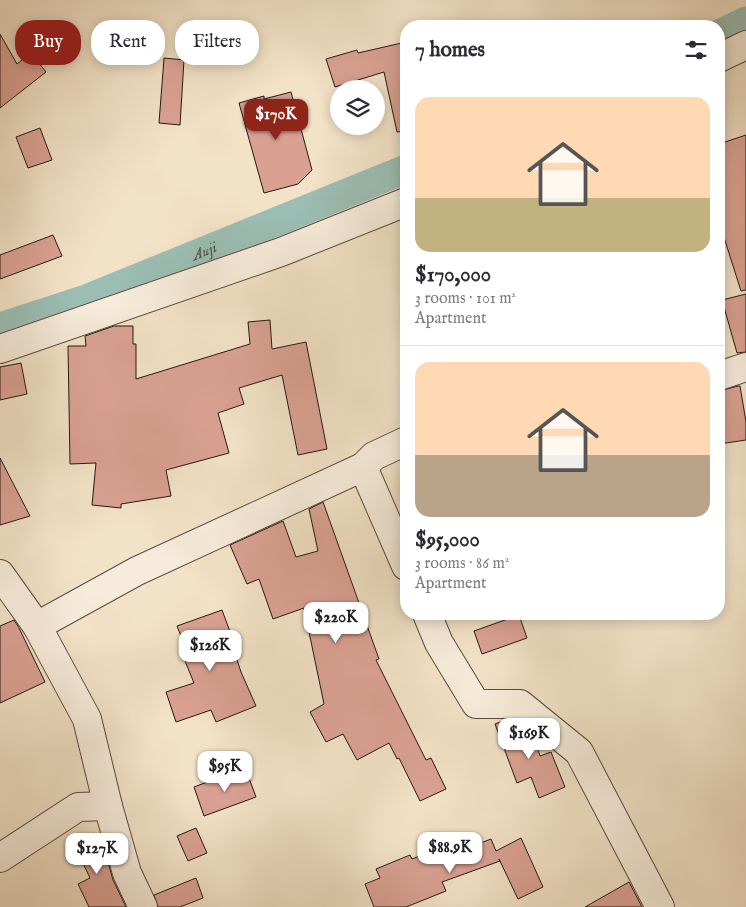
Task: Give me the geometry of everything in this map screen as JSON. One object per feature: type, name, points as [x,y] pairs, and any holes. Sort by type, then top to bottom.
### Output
[{"type":"street","points":[[725,55],[746,45]]},
{"type":"street","points":[[0,349],[281,252],[400,204]]},
{"type":"street","points":[[725,374],[746,367]]},
{"type":"street","points":[[36,626],[137,571],[363,467],[374,456],[400,444]]},
{"type":"street","points":[[363,467],[400,552]]},
{"type":"street","points":[[0,574],[36,626],[87,719],[108,806],[127,873],[144,907]]},
{"type":"street","points":[[430,620],[439,642],[476,704],[520,704],[579,752],[660,907]]},
{"type":"street","points":[[0,858],[78,807],[108,806]]},
{"type":"building","points":[[0,34],[15,60],[15,65],[40,65],[46,72],[0,108]]},
{"type":"building","points":[[400,43],[400,132],[397,132],[384,72],[358,80],[333,80],[326,59],[357,50],[358,53]]},
{"type":"building","points":[[165,58],[175,59],[175,65],[184,65],[180,125],[159,123]]},
{"type":"building","points":[[291,92],[312,170],[298,184],[264,193],[239,103],[264,96],[264,99]]},
{"type":"building","points":[[40,128],[52,160],[28,168],[16,137]]},
{"type":"building","points":[[746,135],[746,290],[741,291],[725,240],[725,142]]},
{"type":"building","points":[[53,235],[62,256],[0,279],[0,255]]},
{"type":"building","points":[[746,294],[746,352],[737,353],[725,311],[725,299]]},
{"type":"building","points":[[270,320],[272,349],[306,342],[327,449],[298,455],[282,375],[239,388],[244,404],[218,413],[229,453],[166,470],[171,496],[121,504],[121,508],[92,505],[96,463],[70,464],[68,346],[86,346],[85,336],[114,326],[133,326],[133,344],[136,344],[136,379],[250,344],[248,322]]},
{"type":"building","points":[[21,363],[27,394],[0,400],[0,367]]},
{"type":"building","points":[[740,386],[746,422],[746,440],[725,443],[725,389]]},
{"type":"building","points":[[0,458],[30,516],[0,525]]},
{"type":"building","points":[[323,502],[379,659],[376,660],[426,760],[431,758],[446,789],[420,801],[399,758],[397,759],[389,743],[357,760],[343,734],[326,742],[310,712],[324,704],[304,608],[273,619],[259,579],[247,584],[230,545],[283,521],[296,557],[318,551],[309,509]]},
{"type":"building","points":[[222,610],[232,637],[230,638],[241,672],[256,706],[216,722],[211,710],[176,722],[166,692],[194,683],[183,656],[188,654],[177,626]]},
{"type":"building","points":[[14,620],[45,682],[0,703],[0,626]]},
{"type":"building","points":[[505,620],[521,620],[527,638],[482,654],[474,631]]},
{"type":"building","points":[[506,720],[514,720],[523,727],[531,748],[537,746],[540,756],[551,752],[565,787],[539,798],[531,777],[517,783],[495,724]]},
{"type":"building","points":[[246,770],[256,797],[204,816],[194,787],[215,779],[216,782]]},
{"type":"building","points":[[196,828],[207,853],[188,861],[177,836]]},
{"type":"building","points":[[94,833],[126,907],[89,907],[78,884],[90,878],[73,842]]},
{"type":"building","points":[[521,838],[543,887],[518,899],[500,861],[442,882],[446,891],[406,907],[374,907],[365,884],[380,878],[376,869],[410,855],[412,859],[430,852],[434,861],[491,839],[496,851]]},
{"type":"building","points":[[196,878],[203,898],[180,907],[158,907],[154,895]]},
{"type":"building","points":[[629,882],[642,907],[585,907]]},
{"type":"waterway","name":"Auji","points":[[725,31],[746,21]]},
{"type":"waterway","name":"Auji","points":[[0,327],[86,299],[400,171]]}]
